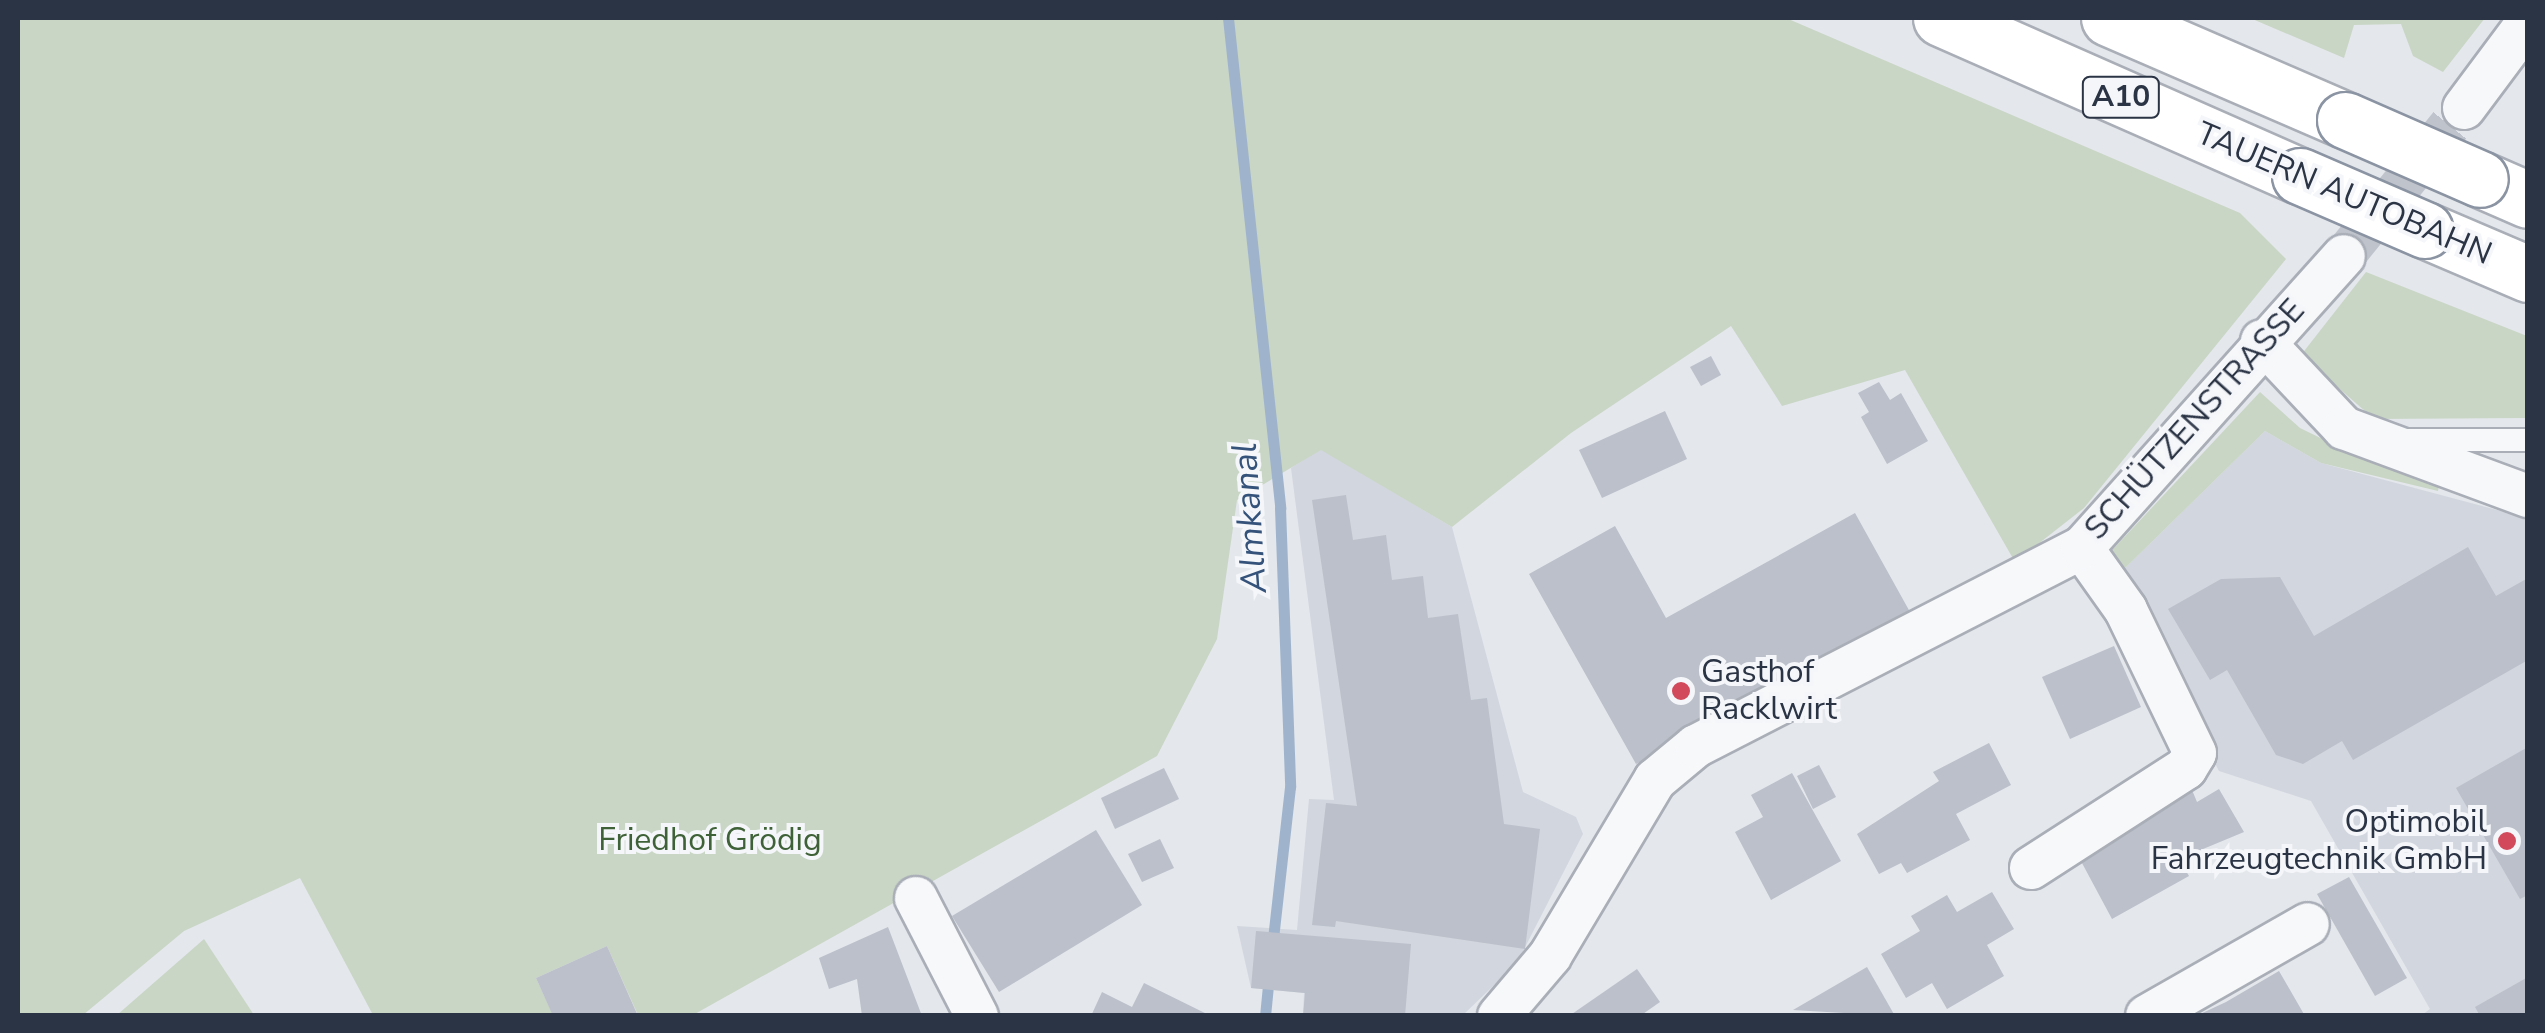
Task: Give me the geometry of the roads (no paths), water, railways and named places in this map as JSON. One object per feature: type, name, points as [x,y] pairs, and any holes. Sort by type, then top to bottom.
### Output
[{"type":"highway","name":"TAUERN AUTOBAHN","points":[[1941,18],[2528,274]]},
{"type":"highway","name":"TAUERN AUTOBAHN","points":[[2109,18],[2504,189]]},
{"type":"street","points":[[2464,108],[2528,22]]},
{"type":"street","name":"SCHÜTZENSTRASSE","points":[[1498,1016],[1550,956],[1655,780],[1696,746],[2082,548],[2262,341],[2344,256]]},
{"type":"street","points":[[2262,341],[2344,428],[2390,440],[2528,496]]},
{"type":"street","points":[[2030,868],[2186,768],[2194,754],[2126,610],[2082,548]]},
{"type":"street","points":[[916,898],[977,1016]]},
{"type":"street","points":[[2147,1016],[2308,924]]},
{"type":"lane","points":[[2390,440],[2528,440]]},
{"type":"waterway","name":"Almkanal","points":[[1228,18],[1280,508],[1290,787],[1272,947]]},
{"type":"waterway","name":"Almkanal","points":[[1265,1016],[1269,975]]},
{"type":"tunnel","points":[[2344,256],[2464,108]]},
{"type":"place","name":"Gasthof Racklwirt","points":[[1681,691]]},
{"type":"place","name":"Optimobil Fahrzeugtechnik GmbH","points":[[2507,841]]},
{"type":"park label","name":"Friedhof Grödig","points":[[710,840]]}]
